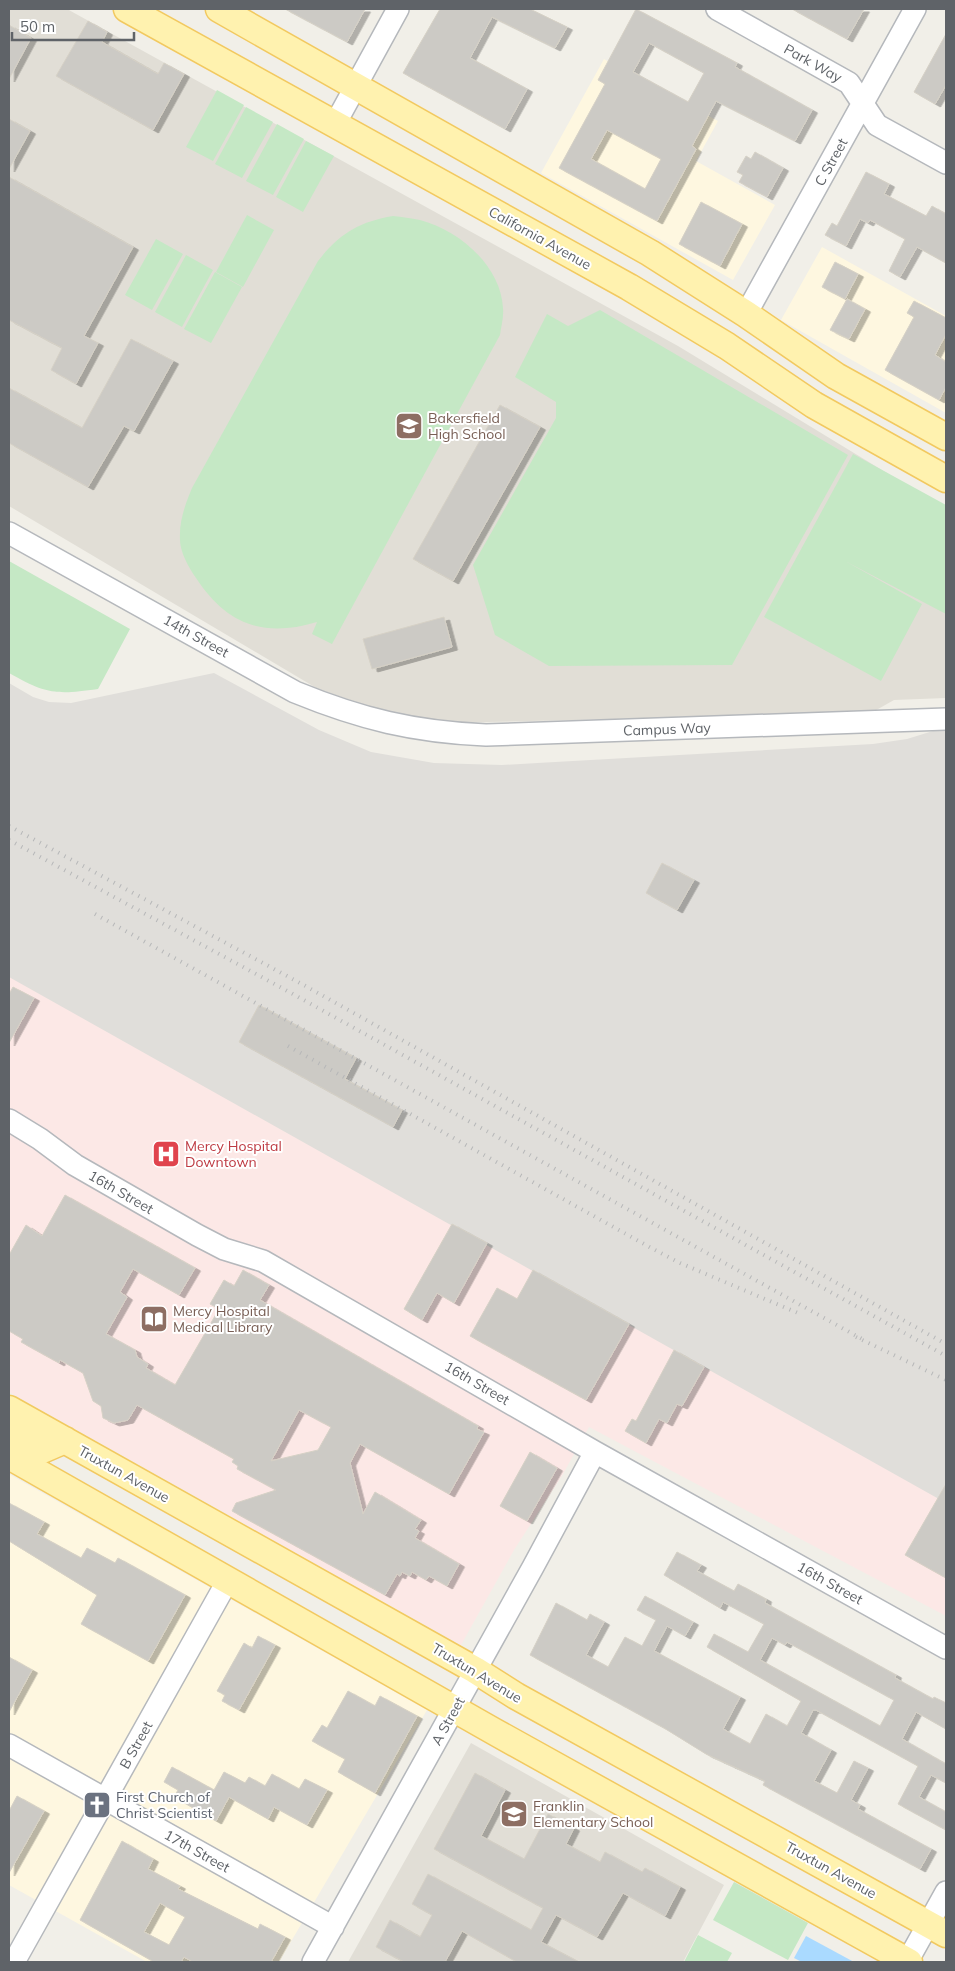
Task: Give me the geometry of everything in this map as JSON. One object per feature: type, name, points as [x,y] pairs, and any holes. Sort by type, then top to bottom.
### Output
[{"type":"main road","name":"California Avenue","points":[[127,9],[628,287],[727,346],[814,405],[946,479]]},
{"type":"main road","points":[[219,9],[650,253],[746,314],[836,376],[946,437]]},
{"type":"main road","name":"Truxtun Avenue","points":[[9,1410],[475,1670],[516,1696],[937,1929]]},
{"type":"main road","points":[[9,1437],[42,1450],[65,1440]]},
{"type":"main road","points":[[9,1456],[495,1732],[908,1962]]},
{"type":"street","points":[[335,124],[398,9]]},
{"type":"street","name":"Park Way","points":[[717,9],[849,83],[878,125],[946,163]]},
{"type":"street","name":"C Street","points":[[746,314],[915,9]]},
{"type":"street","name":"14th Street","points":[[9,533],[295,692],[343,712],[389,724]]},
{"type":"street","name":"Campus Way","points":[[389,724],[446,733],[486,735],[946,720]]},
{"type":"street","name":"16th Street","points":[[9,1120],[40,1139],[75,1165],[197,1235],[224,1249],[272,1266],[595,1452],[946,1648]]},
{"type":"street","name":"A Street","points":[[313,1962],[595,1452]]},
{"type":"street","name":"B Street","points":[[14,1962],[228,1580]]},
{"type":"street","name":"17th Street","points":[[9,1745],[333,1927]]},
{"type":"street","points":[[908,1962],[937,1929],[946,1892]]},
{"type":"shaded area","name":"Bakersfield High School","points":[[9,9],[67,9],[678,346],[946,509],[946,698],[894,700],[871,713],[444,723],[389,713],[318,689],[9,506]]},
{"type":"shaded area","points":[[604,59],[718,121],[696,161],[775,205],[733,280],[541,173]]},
{"type":"shaded area","points":[[822,247],[946,316],[946,413],[781,320]]},
{"type":"shaded area","points":[[214,673],[319,730],[371,752],[434,763],[502,765],[873,744],[907,739],[946,727],[946,1614],[9,1089],[9,683],[33,697],[49,702],[71,703]]},
{"type":"shaded area","name":"Mercy Hospital Downtown","points":[[9,977],[946,1503],[946,1616],[589,1427],[563,1474],[514,1550],[461,1645],[9,1392]]},
{"type":"shaded area","points":[[9,1474],[427,1710],[279,1962],[147,1962],[9,1885]]},
{"type":"shaded area","name":"Franklin Elementary School","points":[[471,1743],[724,1885],[683,1962],[348,1962]]},
{"type":"green space","points":[[217,90],[244,105],[213,161],[186,147]]},
{"type":"green space","points":[[246,107],[273,122],[242,178],[215,164]]},
{"type":"green space","points":[[277,124],[304,139],[273,195],[246,181]]},
{"type":"green space","points":[[306,141],[334,156],[303,212],[276,197]]},
{"type":"green space","points":[[247,215],[274,230],[243,287],[216,272]]},
{"type":"green space","points":[[393,216],[420,220],[449,232],[463,241],[486,264],[495,278],[500,293],[503,318],[500,335],[332,644],[312,634],[317,622],[298,627],[280,628],[264,628],[248,624],[234,617],[208,594],[183,555],[180,533],[187,501],[192,488],[318,261],[334,243],[351,230],[360,225]]},
{"type":"green space","points":[[156,239],[183,254],[152,310],[125,295]]},
{"type":"green space","points":[[186,255],[213,270],[182,327],[155,312]]},
{"type":"green space","points":[[215,272],[242,287],[211,343],[184,329]]},
{"type":"green space","points":[[600,310],[848,455],[732,665],[549,666],[495,635],[473,565],[556,418],[556,402],[515,377],[547,314],[568,326]]},
{"type":"green space","points":[[853,454],[946,505],[946,614],[845,561],[922,604],[881,681],[764,617]]},
{"type":"green space","points":[[9,561],[130,629],[98,689],[72,692],[52,691],[42,689],[9,673]]},
{"type":"green space","points":[[734,1882],[808,1923],[788,1960],[713,1920]]},
{"type":"green space","points":[[698,1935],[732,1953],[727,1962],[684,1962]]},
{"type":"water","points":[[806,1936],[854,1962],[802,1962],[794,1958]]},
{"type":"building","points":[[285,9],[365,9],[347,42]]},
{"type":"building","points":[[440,9],[530,9],[567,27],[555,48],[492,17],[470,58],[527,89],[505,129],[403,73]]},
{"type":"building","points":[[636,9],[737,63],[735,67],[812,110],[795,141],[716,101],[692,146],[696,149],[657,221],[559,168],[605,84],[598,80]],"holes":[[[649,43],[704,73],[688,102],[633,72]],[[607,130],[661,159],[645,189],[591,159]]]},
{"type":"building","points":[[792,9],[864,9],[847,39]]},
{"type":"building","points":[[88,21],[107,32],[102,42],[158,74],[164,63],[184,74],[153,130],[56,76]]},
{"type":"building","points":[[9,25],[31,38],[9,79]]},
{"type":"building","points":[[946,34],[946,85],[935,104],[914,92]]},
{"type":"building","points":[[9,119],[30,131],[9,169]]},
{"type":"building","points":[[755,152],[783,168],[767,197],[739,182],[743,175],[737,172],[746,156],[751,159]]},
{"type":"building","points":[[866,172],[889,184],[884,194],[926,216],[932,206],[946,214],[946,263],[917,247],[900,277],[889,271],[905,239],[870,220],[868,223],[860,219],[846,246],[825,235],[832,223],[837,226]]},
{"type":"building","points":[[9,177],[133,247],[84,336],[98,343],[76,384],[51,370],[62,348],[9,320]]},
{"type":"building","points":[[701,202],[742,224],[720,266],[679,244]]},
{"type":"building","points":[[835,262],[858,274],[845,299],[822,287]]},
{"type":"building","points":[[847,299],[865,309],[849,339],[830,330]]},
{"type":"building","points":[[914,301],[946,318],[946,334],[935,355],[946,362],[946,387],[939,400],[885,370],[914,317],[907,313]]},
{"type":"building","points":[[131,339],[173,361],[134,431],[124,426],[88,487],[9,443],[9,388],[82,428]]},
{"type":"building","points":[[500,405],[540,427],[453,581],[413,559]]},
{"type":"building","points":[[444,617],[452,647],[372,669],[363,639]]},
{"type":"building","points":[[662,863],[694,880],[677,910],[646,893]]},
{"type":"building","points":[[13,987],[34,998],[9,1043],[9,994]]},
{"type":"building","points":[[259,1005],[356,1058],[345,1079],[402,1110],[393,1127],[239,1042]]},
{"type":"building","points":[[65,1195],[195,1268],[179,1295],[133,1269],[120,1292],[127,1297],[106,1334],[135,1350],[137,1357],[148,1364],[146,1368],[175,1385],[219,1309],[210,1304],[224,1280],[234,1286],[243,1270],[269,1285],[260,1300],[478,1426],[477,1429],[484,1432],[449,1494],[360,1444],[350,1463],[363,1514],[375,1492],[421,1520],[415,1529],[419,1531],[415,1538],[459,1564],[447,1586],[429,1576],[426,1580],[412,1572],[410,1576],[402,1572],[400,1576],[397,1574],[385,1595],[232,1511],[236,1503],[276,1490],[237,1469],[238,1466],[232,1462],[234,1459],[137,1405],[128,1420],[114,1423],[103,1418],[101,1406],[93,1401],[83,1373],[60,1360],[59,1363],[21,1342],[23,1339],[9,1331],[9,1255],[26,1225],[42,1236]],"holes":[[[299,1410],[331,1427],[318,1450],[271,1461]]]},
{"type":"building","points":[[452,1224],[487,1243],[454,1303],[437,1293],[422,1320],[404,1309]]},
{"type":"building","points":[[533,1270],[629,1324],[586,1400],[470,1336],[497,1288],[517,1299]]},
{"type":"building","points":[[674,1350],[704,1367],[682,1406],[677,1404],[667,1423],[659,1419],[646,1443],[625,1431],[632,1419],[636,1421]]},
{"type":"building","points":[[530,1452],[557,1468],[527,1521],[500,1506]]},
{"type":"building","points":[[946,1484],[946,1578],[905,1555]]},
{"type":"building","points":[[9,1503],[44,1522],[37,1534],[81,1558],[87,1548],[115,1563],[118,1558],[185,1595],[148,1661],[81,1624],[97,1595],[9,1541]]},
{"type":"building","points":[[677,1552],[701,1565],[697,1571],[734,1591],[738,1584],[766,1599],[765,1603],[896,1675],[895,1678],[933,1699],[934,1697],[946,1703],[946,1729],[916,1712],[902,1739],[946,1764],[946,1783],[931,1775],[919,1797],[946,1812],[946,1830],[898,1804],[918,1766],[816,1710],[813,1710],[801,1733],[831,1750],[814,1781],[837,1793],[854,1761],[868,1768],[851,1800],[860,1805],[858,1809],[931,1849],[920,1869],[763,1785],[765,1781],[706,1754],[664,1728],[530,1655],[556,1603],[587,1620],[590,1614],[604,1622],[586,1655],[608,1667],[625,1637],[642,1646],[656,1620],[637,1610],[645,1596],[693,1622],[685,1636],[667,1626],[654,1651],[740,1697],[723,1729],[750,1744],[766,1714],[787,1726],[801,1701],[707,1647],[714,1634],[748,1652],[764,1624],[723,1602],[720,1608],[664,1575]],"holes":[[[772,1638],[785,1645],[787,1642],[894,1700],[880,1726],[760,1660]]]},
{"type":"building","points":[[258,1636],[275,1645],[239,1710],[222,1701],[225,1695],[217,1691],[244,1643],[252,1648]]},
{"type":"building","points":[[9,1657],[32,1670],[9,1712]]},
{"type":"building","points":[[348,1691],[375,1706],[380,1696],[417,1716],[375,1793],[338,1772],[345,1759],[312,1741],[322,1725],[327,1728]]},
{"type":"building","points":[[172,1767],[214,1790],[224,1772],[245,1783],[249,1777],[265,1786],[272,1774],[299,1789],[305,1779],[327,1790],[307,1825],[274,1807],[268,1819],[229,1797],[216,1821],[174,1797],[178,1790],[164,1782]]},
{"type":"building","points":[[475,1773],[505,1790],[481,1836],[524,1859],[548,1814],[574,1828],[566,1844],[600,1862],[605,1852],[642,1872],[645,1868],[680,1887],[665,1916],[623,1893],[597,1937],[556,1915],[541,1942],[579,1962],[517,1962],[462,1931],[445,1962],[404,1962],[376,1947],[390,1920],[420,1937],[432,1915],[412,1904],[428,1874],[531,1930],[543,1908],[434,1849]]},
{"type":"building","points":[[17,1796],[44,1811],[9,1873],[9,1811]]},
{"type":"building","points":[[122,1841],[153,1859],[148,1869],[180,1886],[178,1889],[258,1929],[260,1924],[285,1937],[271,1962],[193,1962],[184,1957],[181,1962],[154,1962],[80,1920]],"holes":[[[160,1903],[185,1917],[169,1945],[144,1932]]]},
{"type":"railway","points":[[9,826],[300,983],[946,1344]]},
{"type":"railway","points":[[9,840],[291,993],[946,1356]]},
{"type":"railway","points":[[95,914],[862,1339]]},
{"type":"railway","points":[[288,1046],[653,1249],[680,1263],[798,1313]]},
{"type":"railway","points":[[856,1337],[946,1380]]},
{"type":"place","name":"Bakersfield High School","points":[[409,426]]},
{"type":"place","name":"Mercy Hospital Downtown","points":[[166,1154]]},
{"type":"place","name":"Mercy Hospital Medical Library","points":[[154,1319]]},
{"type":"place","name":"First Church of Christ Scientist","points":[[97,1805]]},
{"type":"place","name":"Franklin Elementary School","points":[[514,1814]]}]
